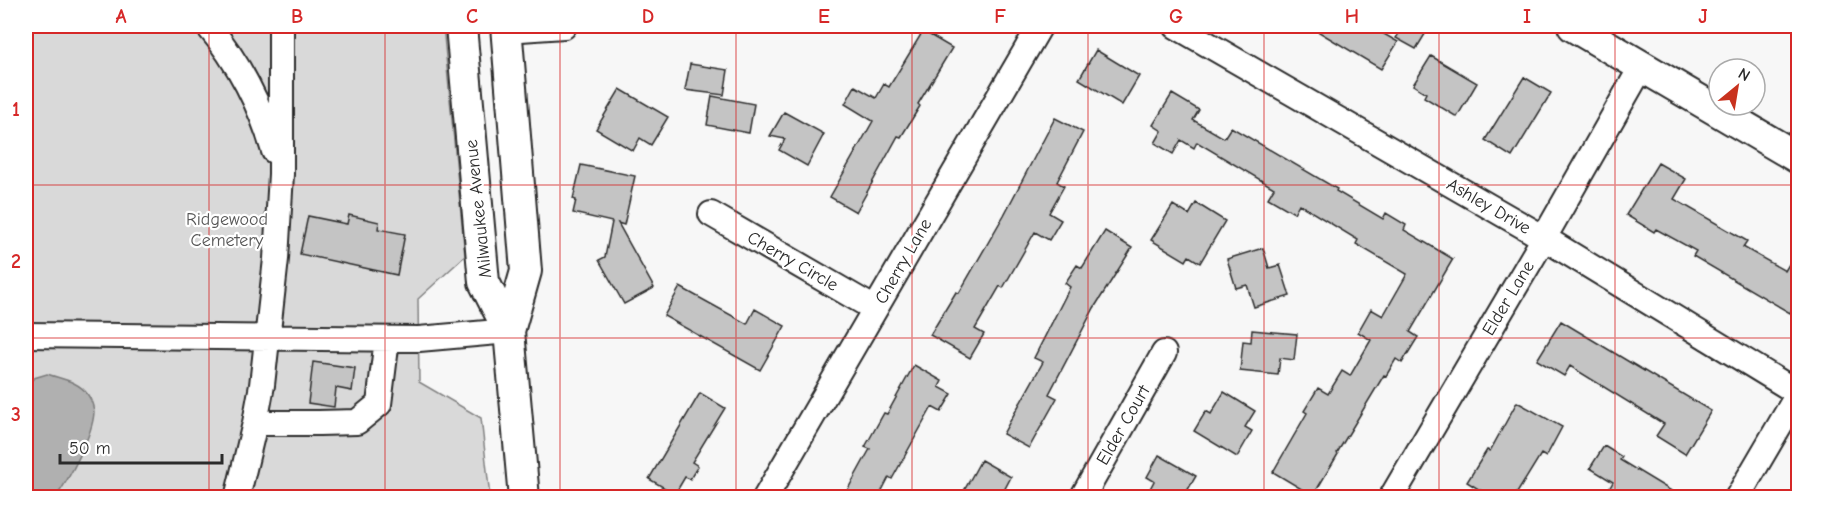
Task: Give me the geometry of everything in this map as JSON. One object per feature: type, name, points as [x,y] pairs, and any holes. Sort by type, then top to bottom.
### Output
[{"type":"main road","name":"Milwaukee Avenue","points":[[461,26],[484,282],[509,331]]},
{"type":"main road","points":[[1573,26],[1798,158]]},
{"type":"main road","name":"Milwaukee Avenue","points":[[506,28],[525,271],[509,331]]},
{"type":"main road","points":[[509,331],[524,498]]},
{"type":"street","points":[[208,26],[231,56],[250,89],[268,130],[281,174]]},
{"type":"street","points":[[237,498],[255,423],[268,338],[276,259],[281,174],[281,26]]},
{"type":"street","points":[[506,28],[564,26]]},
{"type":"street","name":"Cherry Lane","points":[[765,498],[1040,26]]},
{"type":"street","name":"Ashley Drive","points":[[1176,26],[1544,238],[1798,393]]},
{"type":"street","name":"Elder Lane","points":[[1391,498],[1642,66]]},
{"type":"street","name":"Cherry Circle","points":[[711,214],[875,309]]},
{"type":"street","points":[[26,335],[419,339],[509,331]]},
{"type":"street","points":[[255,423],[357,422],[379,404],[387,339]]},
{"type":"street","name":"Elder Court","points":[[1082,498],[1164,353]]},
{"type":"street","points":[[1737,498],[1798,393]]},
{"type":"green space","name":"Ridgewood Cemetery","points":[[26,26],[443,26],[465,256],[418,299],[419,382],[481,418],[490,497],[26,497]]},
{"type":"shaded area","points":[[47,374],[69,381],[84,390],[93,406],[93,422],[79,456],[56,497],[26,497],[26,386],[34,378]]},
{"type":"building","points":[[1309,26],[1370,26],[1398,42],[1381,69]]},
{"type":"building","points":[[1404,26],[1430,26],[1416,49],[1396,38]]},
{"type":"building","points":[[923,31],[952,48],[901,137],[898,136],[856,212],[830,197],[873,121],[845,104],[855,86],[876,98],[884,84],[889,87]]},
{"type":"building","points":[[1096,50],[1139,76],[1122,105],[1079,79]]},
{"type":"building","points":[[1431,56],[1477,83],[1457,117],[1424,97],[1426,93],[1413,85]]},
{"type":"building","points":[[690,64],[728,70],[724,95],[685,90]]},
{"type":"building","points":[[1524,77],[1551,93],[1512,157],[1485,140]]},
{"type":"building","points":[[620,89],[668,117],[651,145],[640,138],[633,151],[596,129]]},
{"type":"building","points":[[1172,94],[1199,110],[1193,120],[1224,138],[1231,127],[1337,189],[1336,191],[1383,219],[1386,213],[1406,225],[1404,230],[1453,259],[1410,332],[1418,337],[1402,363],[1396,359],[1386,376],[1384,375],[1313,496],[1273,472],[1307,413],[1304,411],[1318,388],[1328,394],[1342,371],[1350,376],[1371,340],[1358,332],[1371,309],[1383,316],[1407,274],[1356,244],[1358,240],[1299,204],[1294,213],[1268,198],[1274,188],[1197,142],[1194,148],[1181,140],[1173,154],[1155,143],[1162,131],[1153,125]]},
{"type":"building","points":[[712,96],[754,104],[749,133],[707,125]]},
{"type":"building","points":[[784,112],[824,134],[807,166],[779,150],[785,139],[770,136]]},
{"type":"building","points":[[1055,118],[1083,132],[1057,182],[1064,186],[1049,213],[1061,220],[1049,240],[1035,232],[1003,288],[1000,286],[975,329],[984,334],[970,358],[930,335],[956,292],[959,293],[1004,215]]},
{"type":"building","points":[[1658,163],[1686,179],[1674,199],[1747,241],[1743,247],[1785,271],[1798,249],[1798,298],[1790,313],[1693,256],[1696,251],[1656,229],[1654,232],[1626,215]]},
{"type":"building","points":[[581,165],[635,176],[624,225],[618,223],[654,288],[624,304],[599,260],[605,257],[612,222],[573,213],[576,200],[573,199]]},
{"type":"building","points":[[1196,203],[1225,221],[1200,263],[1189,256],[1186,261],[1151,240],[1173,205],[1189,215]]},
{"type":"building","points":[[349,215],[379,222],[378,229],[405,234],[397,275],[300,254],[308,216],[347,224]]},
{"type":"building","points":[[1105,231],[1132,248],[1094,308],[1049,394],[1057,398],[1029,448],[1003,434],[1043,362],[1034,358],[1070,287],[1065,283],[1077,265],[1082,268]]},
{"type":"building","points":[[1263,248],[1269,268],[1280,265],[1290,296],[1254,307],[1247,285],[1236,288],[1227,259]]},
{"type":"building","points":[[680,287],[747,324],[755,309],[785,326],[760,370],[664,316]]},
{"type":"building","points":[[1561,321],[1711,411],[1685,454],[1656,436],[1664,424],[1570,366],[1564,376],[1537,360]]},
{"type":"building","points":[[1252,330],[1297,334],[1294,360],[1280,358],[1278,375],[1240,371],[1243,341],[1251,342]]},
{"type":"building","points":[[313,362],[355,368],[352,391],[336,388],[334,407],[308,403]]},
{"type":"building","points":[[914,365],[942,381],[939,387],[952,394],[941,412],[932,407],[892,479],[889,477],[878,498],[843,498],[870,449],[865,447],[884,413],[887,414]]},
{"type":"building","points":[[1224,392],[1255,411],[1245,427],[1252,431],[1237,457],[1194,431],[1206,411],[1211,414]]},
{"type":"building","points":[[700,393],[725,408],[692,462],[698,466],[690,479],[685,477],[675,494],[649,479]]},
{"type":"building","points":[[1517,402],[1562,427],[1546,457],[1541,454],[1514,498],[1493,498],[1467,482],[1487,450],[1490,451]]},
{"type":"building","points":[[1604,446],[1622,457],[1620,460],[1683,498],[1604,498],[1613,482],[1590,468]]},
{"type":"building","points":[[1159,455],[1196,476],[1183,498],[1145,498],[1154,481],[1147,477]]},
{"type":"building","points":[[981,460],[1011,477],[1000,498],[960,498]]}]
